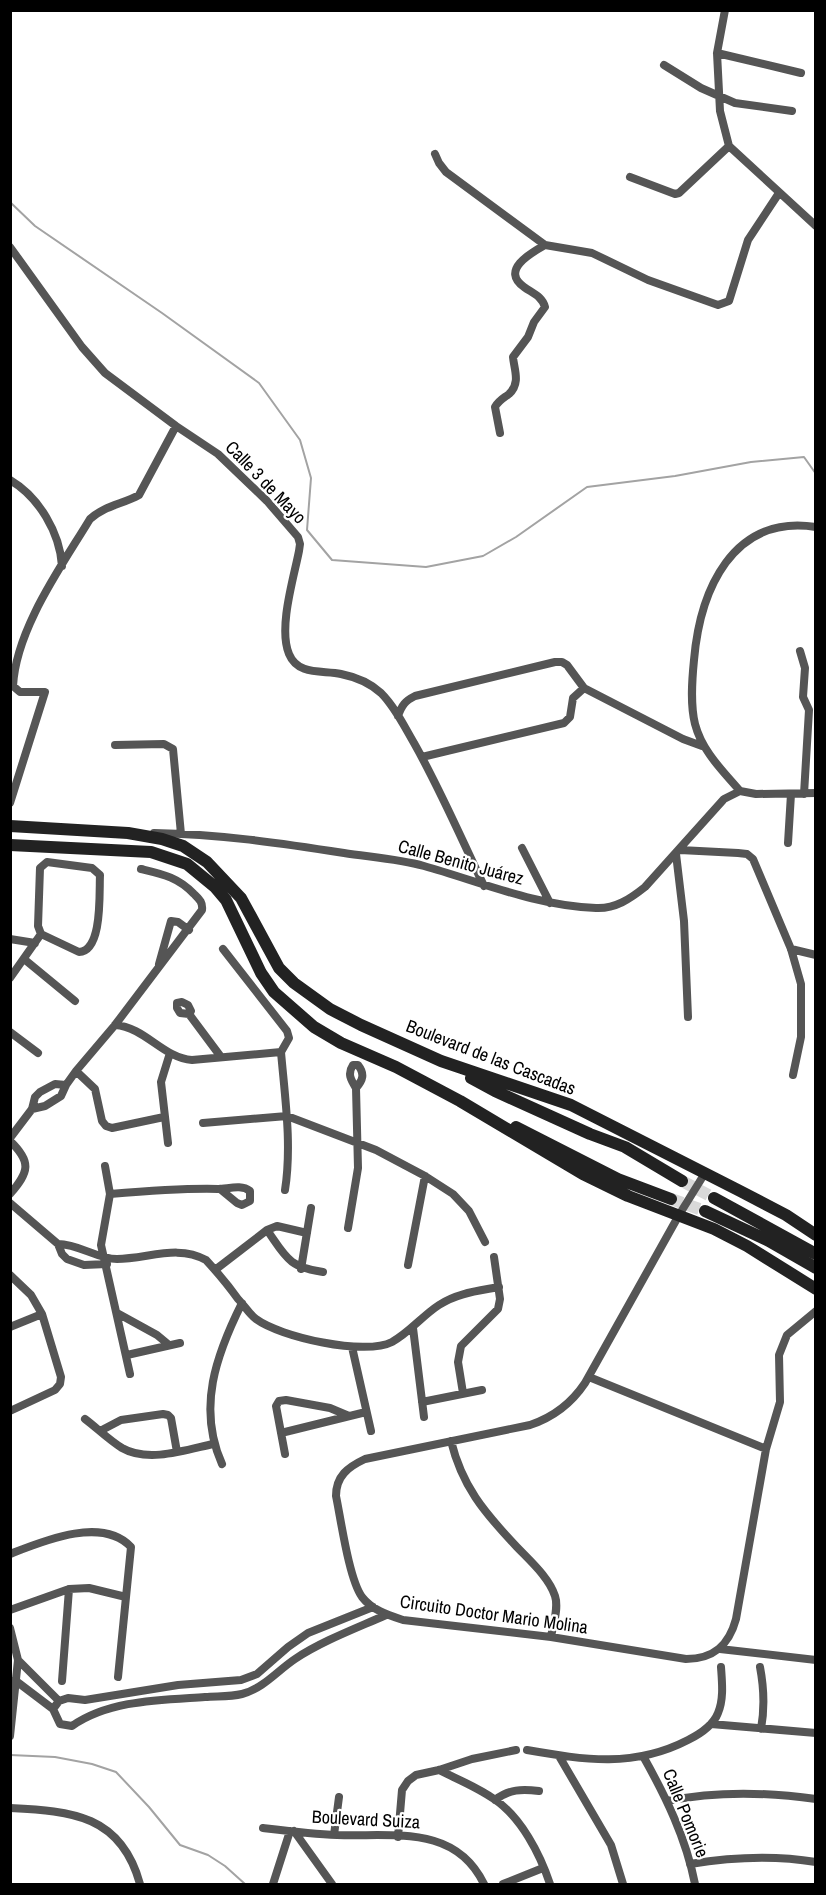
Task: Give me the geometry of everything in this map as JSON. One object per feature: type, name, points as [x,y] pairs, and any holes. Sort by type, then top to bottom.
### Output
[{"type":"main road","name":"Boulevard de las Cascadas","points":[[10,826],[128,833],[162,839],[183,846],[207,862],[241,898],[279,968],[308,994],[360,1025],[441,1061],[571,1106],[786,1215],[816,1234]]},
{"type":"main road","points":[[10,845],[151,852],[187,864],[208,880],[226,900],[261,973],[274,992],[288,1007],[314,1027],[340,1043],[396,1066],[460,1101],[575,1170],[628,1196],[714,1229],[747,1246],[816,1289]]},
{"type":"main road","points":[[441,1061],[495,1091],[590,1134],[625,1147],[682,1181]]},
{"type":"main road","points":[[460,1101],[527,1132],[618,1179],[671,1199]]},
{"type":"main road","points":[[714,1198],[816,1254]]},
{"type":"main road","points":[[705,1211],[769,1241],[816,1268]]},
{"type":"street","points":[[725,10],[717,53],[722,122],[729,146],[816,225]]},
{"type":"street","points":[[717,53],[801,73]]},
{"type":"street","points":[[664,64],[701,88],[746,106],[792,111]]},
{"type":"street","points":[[630,177],[675,194],[679,193],[685,190],[729,146]]},
{"type":"street","points":[[435,154],[446,172],[545,245],[592,253],[648,280],[712,304],[725,304],[731,296],[748,240],[779,193]]},
{"type":"street","points":[[500,433],[495,407],[514,389],[517,377],[513,357],[543,311],[543,302],[521,285],[516,267],[526,255],[545,245]]},
{"type":"street","points":[[10,247],[82,347],[105,373],[176,426],[139,495],[130,501],[96,513],[90,519],[32,617],[13,676],[13,686],[16,690],[45,692],[10,803]]},
{"type":"street","name":"Calle 3 de Mayo","points":[[176,426],[218,454],[267,501],[298,537],[300,544],[287,609],[286,638],[289,654],[296,664],[315,672],[339,673],[370,684],[382,694],[422,757],[484,886]]},
{"type":"street","points":[[10,480],[29,495],[53,529],[59,543],[62,566]]},
{"type":"street","points":[[816,527],[800,525],[776,528],[756,535],[739,547],[722,568],[710,589],[696,642],[692,675],[694,722],[702,746],[740,791],[816,793]]},
{"type":"street","points":[[800,651],[805,668],[803,697],[809,710],[804,794]]},
{"type":"street","points":[[398,716],[402,705],[416,696],[562,662],[567,665],[584,688],[683,739],[702,746]]},
{"type":"street","points":[[422,757],[564,723],[570,717],[573,698],[584,688]]},
{"type":"street","points":[[116,745],[164,744],[173,749],[181,834]]},
{"type":"street","name":"Calle Benito Juárez","points":[[128,833],[181,834],[276,843],[423,865],[484,886],[550,903],[599,908],[616,906],[645,887],[724,799],[740,791]]},
{"type":"street","points":[[788,843],[791,794]]},
{"type":"street","points":[[522,848],[550,903]]},
{"type":"street","points":[[688,1017],[684,921],[678,852],[747,854],[753,859],[790,949],[801,984],[801,1036],[793,1075]]},
{"type":"street","points":[[46,862],[97,870],[100,875],[97,928],[88,949],[79,952],[41,934],[38,916],[42,864],[46,862]]},
{"type":"street","points":[[32,1109],[55,1102],[61,1096],[76,1071],[115,1025],[202,910],[203,906],[200,901],[176,879],[141,869]]},
{"type":"street","points":[[158,968],[169,924],[174,921],[189,930]]},
{"type":"street","points":[[10,978],[41,934]]},
{"type":"street","points":[[10,939],[35,943]]},
{"type":"street","points":[[224,949],[287,1031],[289,1038],[281,1052],[289,1166],[285,1190]]},
{"type":"street","points":[[790,949],[816,955]]},
{"type":"street","points":[[24,959],[75,1001]]},
{"type":"street","points":[[189,1014],[221,1057]]},
{"type":"street","points":[[115,1025],[126,1026],[137,1031],[180,1060],[281,1052]]},
{"type":"street","points":[[10,1032],[38,1053]]},
{"type":"street","points":[[168,1143],[162,1075],[170,1053]]},
{"type":"street","points":[[76,1071],[95,1089],[102,1121],[106,1126],[112,1128],[164,1117]]},
{"type":"street","points":[[10,1194],[25,1171],[26,1160],[22,1152],[10,1140],[32,1109],[35,1097],[40,1092],[55,1084],[66,1085]]},
{"type":"street","points":[[348,1228],[358,1168],[356,1088]]},
{"type":"street","points":[[203,1123],[286,1116],[376,1150],[453,1194],[469,1211],[485,1242]]},
{"type":"street","points":[[105,1166],[110,1194],[101,1245],[102,1256],[130,1374]]},
{"type":"street","name":"Circuito Doctor Mario Molina","points":[[705,1173],[679,1215],[589,1377],[574,1399],[550,1418],[530,1425],[365,1459],[346,1470],[340,1477],[336,1485],[336,1496],[352,1573],[362,1597],[386,1615],[403,1620],[551,1637],[686,1659],[708,1656],[720,1649]]},
{"type":"street","points":[[408,1265],[425,1176]]},
{"type":"street","points":[[110,1194],[192,1187],[220,1189]]},
{"type":"street","points":[[10,1203],[58,1244],[62,1254],[75,1263],[104,1265],[115,1259]]},
{"type":"street","points":[[301,1269],[311,1208]]},
{"type":"street","points":[[215,1270],[267,1230],[277,1226],[307,1233]]},
{"type":"street","points":[[267,1230],[287,1258],[301,1269],[323,1272]]},
{"type":"street","points":[[58,1244],[74,1246],[115,1259],[182,1252],[196,1254],[206,1260],[255,1318],[272,1328],[295,1336],[352,1347],[382,1347],[412,1328],[437,1305],[458,1295],[499,1287]]},
{"type":"street","points":[[464,1393],[458,1362],[461,1346],[498,1309],[500,1299],[494,1257]]},
{"type":"street","points":[[10,1411],[55,1390],[60,1384],[61,1377],[42,1314],[31,1295],[11,1277]]},
{"type":"street","points":[[222,1464],[213,1444],[211,1394],[220,1350],[242,1303]]},
{"type":"street","points":[[720,1649],[732,1633],[736,1619],[766,1449],[780,1402],[780,1355],[787,1335],[816,1311]]},
{"type":"street","points":[[117,1312],[169,1345]]},
{"type":"street","points":[[10,1327],[42,1314]]},
{"type":"street","points":[[412,1328],[424,1417]]},
{"type":"street","points":[[127,1355],[180,1342]]},
{"type":"street","points":[[352,1347],[371,1431]]},
{"type":"street","points":[[589,1377],[766,1449]]},
{"type":"street","points":[[422,1402],[482,1390]]},
{"type":"street","points":[[285,1454],[276,1406],[279,1401],[286,1400],[330,1407],[349,1416]]},
{"type":"street","points":[[281,1433],[366,1412]]},
{"type":"street","points":[[100,1431],[121,1420],[168,1414],[171,1418],[177,1452]]},
{"type":"street","points":[[85,1419],[122,1448],[137,1453],[177,1452],[213,1444]]},
{"type":"street","points":[[451,1441],[458,1466],[469,1489],[537,1569],[554,1594],[556,1606],[551,1637]]},
{"type":"street","points":[[10,1554],[49,1539],[75,1533],[103,1534],[124,1540],[131,1547],[118,1677]]},
{"type":"street","points":[[10,1610],[69,1590],[89,1588],[126,1598]]},
{"type":"street","points":[[62,1681],[69,1590]]},
{"type":"street","points":[[52,1709],[59,1701],[68,1698],[85,1700],[178,1685],[241,1680],[257,1674],[308,1633],[373,1607]]},
{"type":"street","points":[[13,1681],[52,1709],[60,1725],[72,1726],[83,1718],[108,1708],[178,1699],[239,1695],[255,1689],[295,1659],[386,1615]]},
{"type":"street","points":[[346,1618],[351,1630]]},
{"type":"street","points":[[10,1628],[18,1660],[13,1681],[10,1736]]},
{"type":"street","points":[[720,1649],[816,1660]]},
{"type":"street","points":[[18,1660],[59,1701]]},
{"type":"street","points":[[760,1666],[764,1692],[761,1729]]},
{"type":"street","points":[[527,1750],[559,1756],[604,1760],[643,1756],[679,1745],[705,1730],[716,1718],[721,1703],[721,1667]]},
{"type":"street","points":[[178,1685],[178,1699]]},
{"type":"street","points":[[711,1725],[816,1733]]},
{"type":"street","points":[[398,1837],[402,1790],[416,1775],[439,1770],[472,1758],[516,1750]]},
{"type":"street","points":[[559,1756],[611,1845],[623,1884]]},
{"type":"street","name":"Calle Pomorie","points":[[643,1756],[667,1801],[685,1846],[694,1884]]},
{"type":"street","points":[[439,1770],[495,1800],[514,1817],[526,1833],[550,1884]]},
{"type":"street","points":[[495,1800],[502,1794],[513,1790],[539,1791]]},
{"type":"street","points":[[667,1801],[685,1797],[745,1793],[816,1799]]},
{"type":"street","points":[[334,1835],[339,1797]]},
{"type":"street","points":[[10,1808],[49,1810],[89,1819],[118,1841],[127,1854],[140,1884]]},
{"type":"street","name":"Boulevard Suiza","points":[[263,1828],[334,1835],[417,1836],[449,1846],[469,1861],[484,1884]]},
{"type":"street","points":[[273,1884],[292,1831]]},
{"type":"street","points":[[292,1831],[332,1884]]},
{"type":"street","points":[[690,1864],[748,1858],[788,1858],[816,1862]]},
{"type":"street","points":[[503,1884],[543,1868]]},
{"type":"waterway","points":[[10,202],[35,226],[259,383],[300,440],[311,478],[307,530],[332,560],[426,567],[483,556],[516,537],[587,487],[675,476],[751,462],[804,457],[816,474]]},
{"type":"waterway","points":[[10,1755],[55,1757],[92,1764],[116,1772],[180,1845],[208,1855],[225,1866],[245,1884]]},
{"type":"tunnel","points":[[682,1181],[714,1198]]},
{"type":"tunnel","points":[[671,1199],[705,1211]]}]
